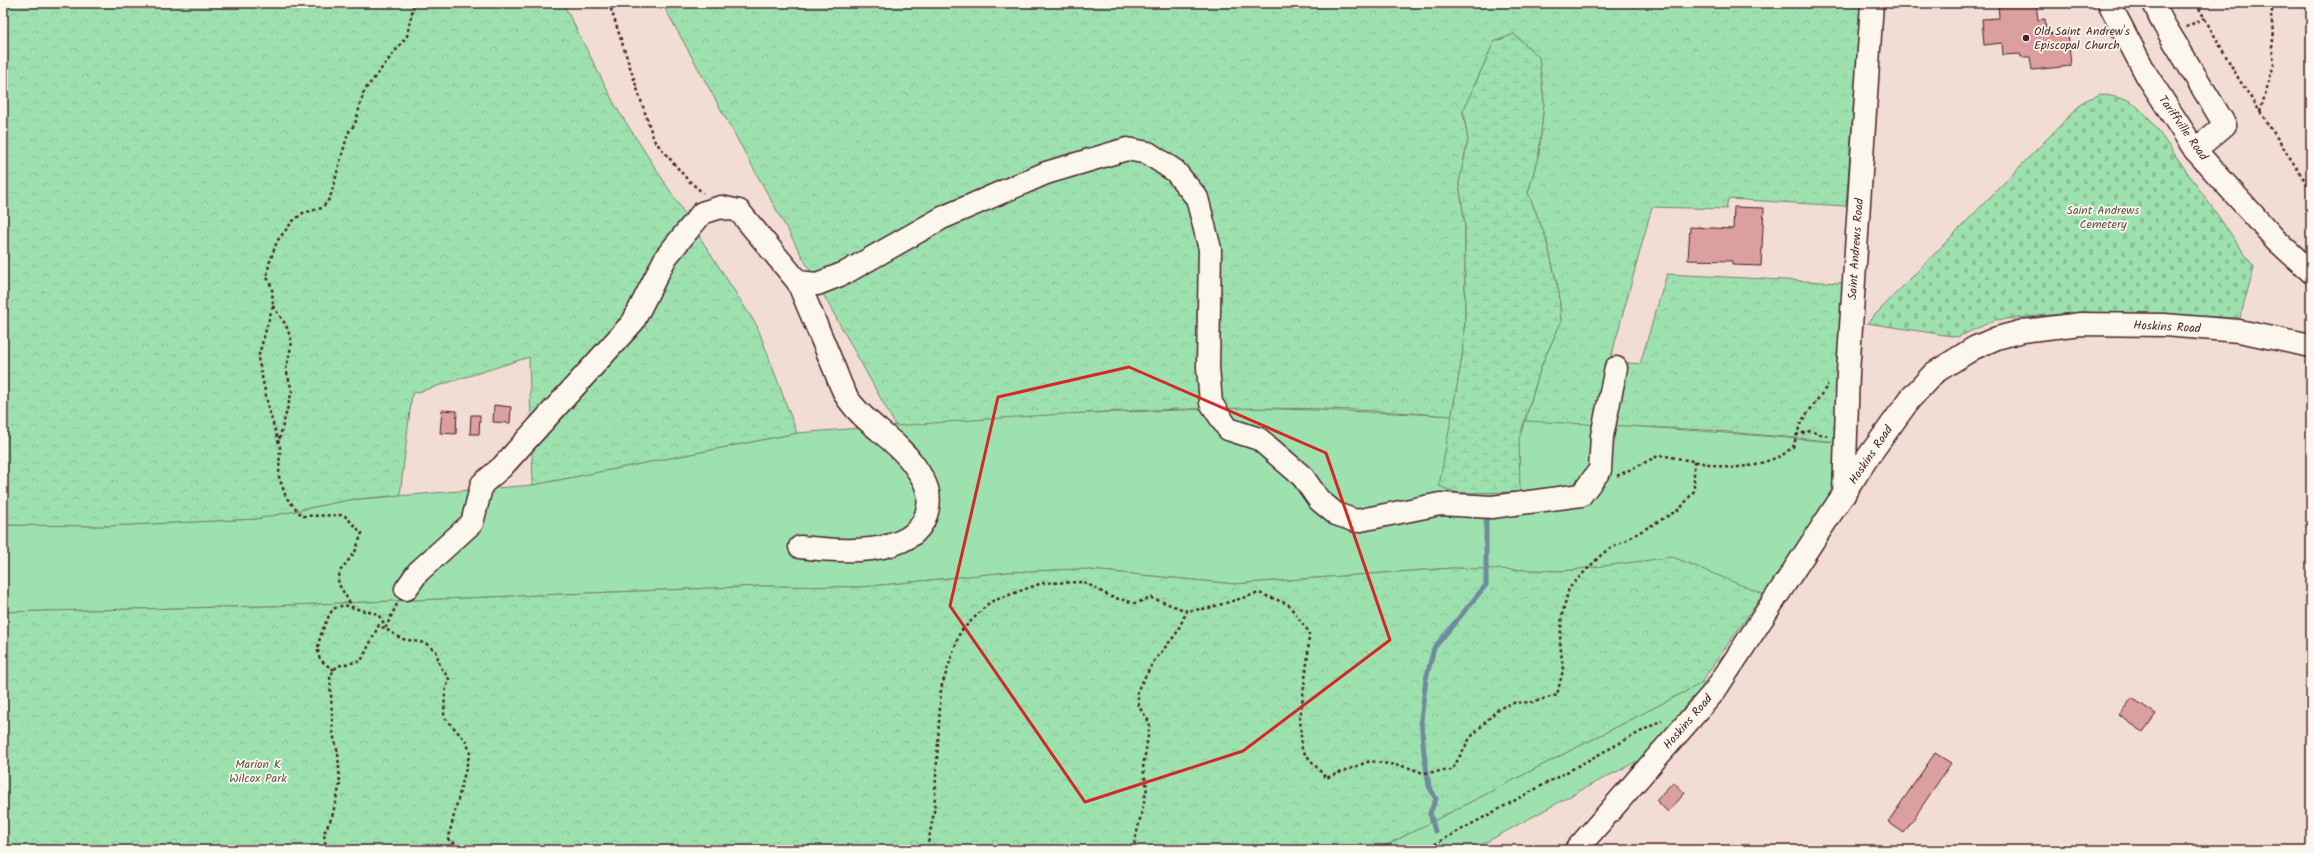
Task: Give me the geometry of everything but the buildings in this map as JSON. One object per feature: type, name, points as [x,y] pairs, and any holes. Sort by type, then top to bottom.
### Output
[{"type":"street","name":"Saint Andrews Road","points":[[1844,495],[1848,373],[1872,3]]},
{"type":"street","name":"Tariffville Road","points":[[2109,3],[2146,74],[2195,150],[2276,240],[2311,272]]},
{"type":"street","points":[[2154,3],[2163,22],[2225,125],[2195,150]]},
{"type":"street","points":[[798,282],[818,284],[845,273],[942,218],[1046,173],[1127,149],[1148,153],[1175,171],[1197,198],[1210,249],[1208,367],[1210,403],[1228,430],[1259,439],[1303,477],[1319,500],[1336,514],[1356,521],[1440,504],[1492,507],[1581,495],[1600,470],[1602,436],[1616,368]]},
{"type":"street","points":[[406,589],[418,572],[472,523],[482,484],[502,467],[633,322],[666,257],[685,233],[702,213],[721,207],[738,211],[798,282],[847,398],[864,419],[901,450],[914,464],[928,486],[929,506],[922,525],[913,535],[895,544],[868,549],[835,550],[800,547]]},
{"type":"street","name":"Hoskins Road","points":[[1576,850],[1714,692],[1844,495],[1910,399],[1934,373],[1974,348],[1997,338],[2023,331],[2081,324],[2164,325],[2239,331],[2311,346]]},
{"type":"path","points":[[279,441],[269,410],[258,358],[273,305],[272,288],[267,277],[269,264],[277,240],[293,221],[303,213],[322,208],[330,198],[348,133],[355,124],[364,91],[407,36],[414,3]]},
{"type":"path","points":[[609,3],[654,140],[687,179],[721,207]]},
{"type":"path","points":[[2196,3],[2260,112],[2311,190]]},
{"type":"path","points":[[2260,112],[2274,64],[2272,48],[2274,31],[2271,19],[2273,3]]},
{"type":"path","points":[[2180,31],[2204,18]]},
{"type":"path","points":[[273,305],[286,325],[292,342],[286,369],[292,391],[279,441],[279,477],[286,497],[302,516],[344,515],[362,533],[355,552],[340,571],[338,584],[353,608]]},
{"type":"path","points":[[1589,484],[1614,478],[1649,458],[1660,455],[1694,460],[1730,468],[1756,465],[1781,456],[1793,447],[1795,435],[1816,400],[1838,373],[1848,373]]},
{"type":"path","points":[[1795,435],[1810,431],[1823,436],[1845,437]]},
{"type":"path","points":[[922,850],[927,849],[934,812],[941,688],[960,632],[990,602],[1042,583],[1084,582],[1111,598],[1135,603],[1152,598],[1187,611],[1210,608],[1259,593],[1288,604],[1309,632],[1308,655],[1300,719],[1302,750],[1326,778],[1370,761],[1407,767],[1423,773],[1452,770],[1470,738],[1498,709],[1512,703],[1533,702],[1557,695],[1564,670],[1560,640],[1562,615],[1569,588],[1603,553],[1680,509],[1694,491],[1694,460]]},
{"type":"path","points":[[386,627],[406,589]]},
{"type":"path","points":[[334,670],[322,661],[318,655],[320,641],[333,609],[344,605],[378,614],[386,627]]},
{"type":"path","points":[[1133,850],[1147,788],[1143,768],[1150,723],[1139,707],[1137,691],[1154,661],[1176,634],[1187,611]]},
{"type":"path","points":[[326,850],[324,833],[332,817],[340,784],[330,676],[337,666],[361,661],[379,625],[386,627],[402,639],[425,643],[436,651],[440,666],[449,679],[445,692],[444,717],[466,741],[470,752],[448,839],[464,850]]},
{"type":"path","points":[[1424,850],[1666,718]]},
{"type":"highlighted area","points":[[1129,367],[1326,453],[1390,640],[1243,751],[1085,802],[950,606],[998,397]]},
{"type":"green space","points":[[3,3],[563,3],[616,107],[757,326],[797,433],[533,485],[529,357],[412,394],[400,495],[348,500],[256,519],[107,526],[3,525]]},
{"type":"green space","points":[[662,3],[1861,3],[1846,206],[1728,199],[1726,209],[1652,207],[1610,361],[1640,364],[1667,274],[1843,283],[1840,442],[1706,430],[1525,421],[1542,364],[1561,322],[1559,293],[1546,238],[1528,193],[1539,153],[1544,102],[1539,57],[1514,34],[1494,42],[1463,111],[1468,140],[1459,183],[1465,225],[1465,319],[1462,358],[1452,416],[1383,411],[1313,409],[1174,409],[1034,416],[896,426]]},
{"type":"green space","points":[[1514,34],[1539,57],[1544,102],[1539,153],[1528,193],[1546,238],[1559,293],[1561,322],[1542,364],[1519,439],[1520,492],[1458,493],[1439,486],[1462,358],[1465,319],[1465,225],[1459,183],[1468,140],[1463,111],[1494,42]]},
{"type":"green space","name":"Saint Andrews Cemetery","points":[[2101,94],[2130,100],[2149,118],[2254,267],[2240,318],[2082,312],[1995,320],[1958,337],[1867,323],[2084,101]]},
{"type":"green space","points":[[1244,408],[1395,413],[1545,421],[1845,443],[1844,495],[1775,600],[1673,558],[1564,571],[1452,568],[1235,584],[1080,569],[1009,572],[862,587],[762,586],[269,606],[3,612],[3,525],[107,526],[256,519],[348,500],[533,485],[797,433],[1029,415]]},
{"type":"green space","name":"Marion K Wilcox Park","points":[[1673,557],[1763,594],[1700,684],[1377,850],[3,850],[3,612],[269,606],[762,586],[862,587],[1009,572],[1080,569],[1235,584],[1452,568],[1564,571]]},
{"type":"green space","points":[[1729,669],[1667,746],[1583,789],[1472,850],[1377,850]]},
{"type":"waterway","points":[[1435,831],[1430,813],[1436,799],[1429,786],[1421,720],[1426,679],[1434,648],[1486,585],[1486,517]]},
{"type":"place","name":"Old Saint Andrew's Episcopal Church","points":[[2026,38]]}]
